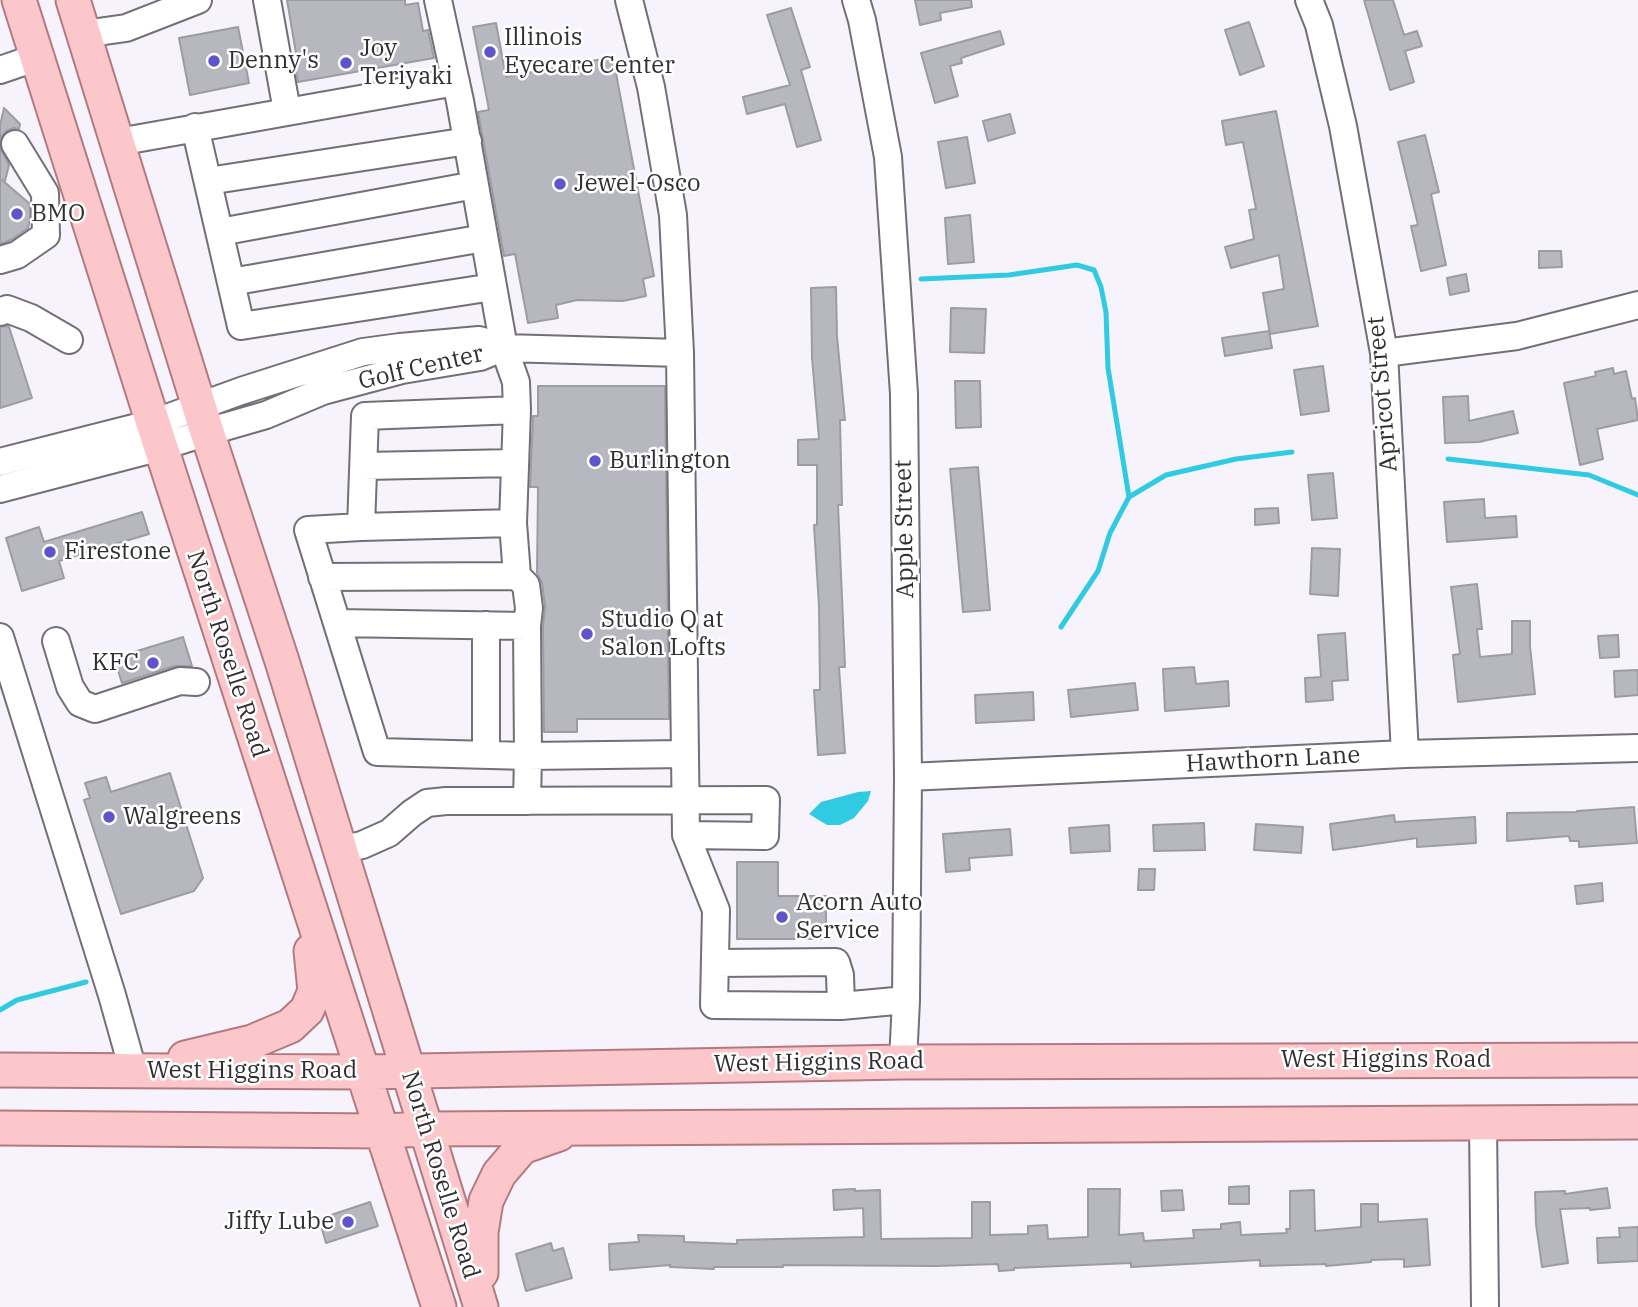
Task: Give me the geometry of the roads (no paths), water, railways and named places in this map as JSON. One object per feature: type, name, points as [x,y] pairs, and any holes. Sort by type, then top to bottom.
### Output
[{"type":"main road","name":"North Roselle Road","points":[[19,0],[439,1307]]},
{"type":"main road","name":"North Roselle Road","points":[[73,0],[482,1307]]},
{"type":"main road","points":[[133,1070],[252,1041],[290,1026],[307,1010],[315,991],[307,903]]},
{"type":"main road","name":"West Higgins Road","points":[[0,1070],[362,1072],[902,1062],[1638,1060]]},
{"type":"main road","points":[[0,1128],[382,1131],[1638,1122]]},
{"type":"main road","points":[[482,1307],[481,1232],[486,1201],[499,1174],[522,1147],[576,1128]]},
{"type":"street","points":[[84,34],[126,28],[144,10],[198,0]]},
{"type":"street","points":[[267,0],[287,111]]},
{"type":"street","points":[[438,0],[456,82],[504,348],[516,382],[513,523],[517,576],[526,585],[529,608],[527,801]]},
{"type":"street","points":[[629,0],[652,87],[673,215],[680,353],[686,835],[716,910],[714,1005],[841,1006],[906,1000]]},
{"type":"street","name":"Apple Street","points":[[856,0],[888,157],[904,394],[908,777],[906,1000],[902,1062]]},
{"type":"street","name":"Apricot Street","points":[[1309,0],[1319,25],[1343,126],[1384,353],[1405,754]]},
{"type":"street","points":[[0,70],[38,57]]},
{"type":"street","points":[[118,142],[456,82]]},
{"type":"street","points":[[195,127],[241,326],[493,287]]},
{"type":"street","points":[[208,181],[467,141]]},
{"type":"street","points":[[0,260],[17,255],[46,235],[45,193],[15,144]]},
{"type":"street","points":[[220,232],[475,185]]},
{"type":"street","points":[[231,282],[484,238]]},
{"type":"street","points":[[0,302],[20,302],[31,318]]},
{"type":"street","points":[[385,304],[392,356]]},
{"type":"street","points":[[1384,353],[1517,336],[1638,305]]},
{"type":"street","points":[[0,312],[7,309],[31,318],[69,340]]},
{"type":"street","name":"Golf Center","points":[[0,489],[203,419],[363,352],[392,356],[479,340],[504,348],[680,353]]},
{"type":"street","points":[[361,527],[365,416],[517,410]]},
{"type":"street","name":"Golf Center","points":[[0,462],[157,435]]},
{"type":"street","points":[[364,467],[515,463]]},
{"type":"street","points":[[513,523],[307,530],[377,752],[528,756],[685,754]]},
{"type":"street","points":[[322,577],[517,576]]},
{"type":"street","points":[[337,623],[527,626]]},
{"type":"street","points":[[486,625],[486,754]]},
{"type":"street","points":[[0,637],[133,1070]]},
{"type":"street","points":[[56,641],[70,687],[80,703],[95,709],[180,681],[196,682]]},
{"type":"street","name":"Hawthorn Lane","points":[[908,777],[1405,754],[1638,748]]},
{"type":"street","points":[[339,850],[362,845],[389,833],[427,803],[766,800],[765,836],[686,835]]},
{"type":"street","points":[[716,963],[836,962],[840,975],[841,1006]]},
{"type":"street","points":[[1483,1124],[1485,1307]]},
{"type":"water","points":[[871,791],[868,801],[854,818],[840,825],[827,825],[809,814],[821,802]]},
{"type":"waterway","points":[[921,279],[1009,275],[1077,265],[1094,270],[1106,312],[1108,368],[1129,497]]},
{"type":"waterway","points":[[1129,497],[1166,475],[1236,459],[1292,452]]},
{"type":"waterway","points":[[1448,459],[1589,475],[1638,495]]},
{"type":"waterway","points":[[1061,627],[1098,571],[1110,533],[1129,497]]},
{"type":"waterway","points":[[0,1010],[17,1000],[86,982]]},
{"type":"place","name":"Illinois Eyecare Center","points":[[490,52]]},
{"type":"place","name":"Denny's","points":[[214,61]]},
{"type":"place","name":"Joy Teriyaki","points":[[346,63]]},
{"type":"place","name":"Jewel-Osco","points":[[560,184]]},
{"type":"place","name":"BMO","points":[[17,214]]},
{"type":"place","name":"Burlington","points":[[595,461]]},
{"type":"place","name":"Firestone","points":[[50,552]]},
{"type":"place","name":"Studio Q at Salon Lofts","points":[[587,634]]},
{"type":"place","name":"KFC","points":[[153,663]]},
{"type":"place","name":"Walgreens","points":[[109,817]]},
{"type":"place","name":"Acorn Auto Service","points":[[782,917]]},
{"type":"place","name":"Jiffy Lube","points":[[348,1222]]}]
